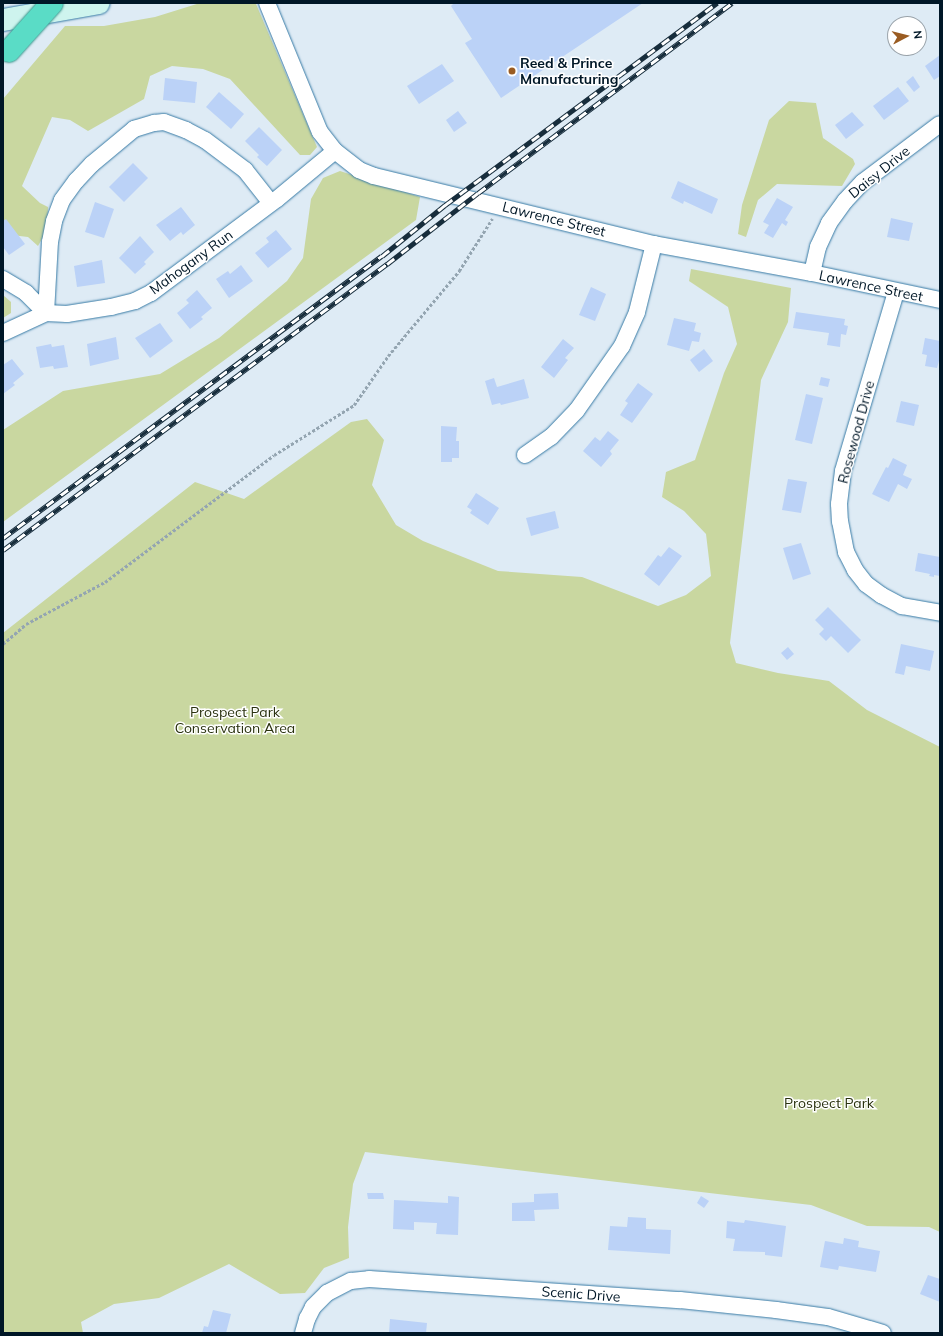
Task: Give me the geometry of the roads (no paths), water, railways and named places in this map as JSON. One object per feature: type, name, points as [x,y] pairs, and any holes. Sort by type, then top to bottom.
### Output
[{"type":"highway","points":[[9,51],[52,3]]},
{"type":"main road","points":[[3,20],[99,3]]},
{"type":"street","name":"Lawrence Street","points":[[267,3],[320,132],[335,151],[359,170],[374,176],[654,244],[812,273],[896,292],[940,300]]},
{"type":"street","points":[[46,313],[50,242],[54,221],[62,200],[76,181],[92,164],[134,129],[154,123],[164,122],[186,130],[205,140],[244,170],[271,203]]},
{"type":"street","name":"Daisy Drive","points":[[812,273],[818,247],[829,223],[844,201],[863,182],[940,124]]},
{"type":"street","name":"Mahogany Run","points":[[3,333],[46,313],[68,314],[111,307],[135,301],[151,294],[271,203],[335,151]]},
{"type":"street","points":[[525,455],[551,437],[577,410],[622,346],[636,312],[654,244]]},
{"type":"street","points":[[3,279],[26,292],[46,313]]},
{"type":"street","name":"Rosewood Drive","points":[[896,292],[843,472],[839,504],[840,521],[846,552],[855,570],[866,584],[881,595],[902,606],[940,613]]},
{"type":"street","name":"Scenic Drive","points":[[303,1333],[307,1319],[313,1307],[327,1293],[351,1281],[369,1279],[680,1300],[769,1309],[828,1317],[883,1333]]},
{"type":"railway","points":[[3,538],[382,256],[445,205],[717,3]]},
{"type":"railway","points":[[3,550],[387,264],[478,193],[732,3]]},
{"type":"place","name":"Reed & Prince Manufacturing","points":[[512,71]]},
{"type":"park label","name":"Prospect Park Conservation Area","points":[[235,720]]},
{"type":"park label","name":"Prospect Park","points":[[829,1103]]}]
